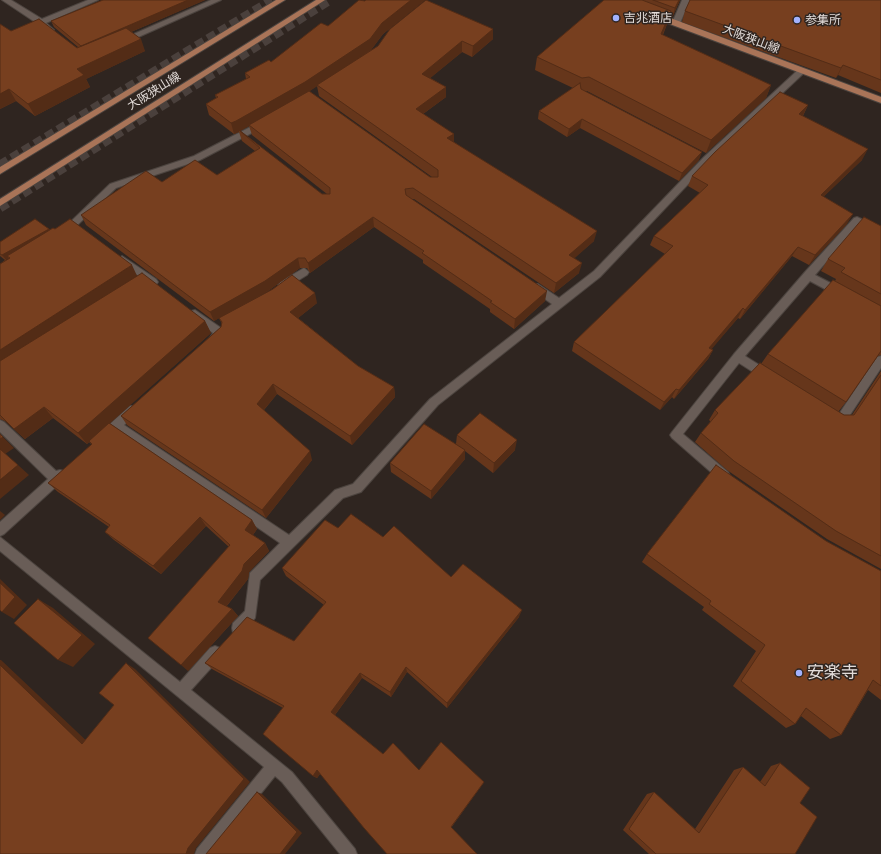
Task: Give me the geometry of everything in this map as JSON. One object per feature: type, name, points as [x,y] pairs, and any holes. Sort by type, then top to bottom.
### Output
[{"type":"main road","name":"大阪狭山線","points":[[0,171],[281,0]]},
{"type":"main road","name":"大阪狭山線","points":[[0,203],[321,0]]},
{"type":"main road","name":"大阪狭山線","points":[[648,13],[881,100]]},
{"type":"street","points":[[6,0],[41,22],[59,37]]},
{"type":"street","points":[[41,22],[94,0]]},
{"type":"street","points":[[112,45],[217,0]]},
{"type":"street","points":[[676,23],[686,0]]},
{"type":"street","points":[[231,636],[251,614],[254,577],[340,494],[357,488],[434,402],[597,274],[703,157],[802,71]]},
{"type":"street","points":[[57,238],[78,226],[113,186],[197,158],[246,137],[270,120]]},
{"type":"street","points":[[735,484],[676,435],[738,357],[857,220],[881,232]]},
{"type":"street","points":[[112,251],[145,281],[160,288]]},
{"type":"street","points":[[276,291],[304,272]]},
{"type":"street","points":[[808,275],[848,298]]},
{"type":"street","points":[[527,281],[559,303]]},
{"type":"street","points":[[183,305],[216,326],[220,333],[203,349]]},
{"type":"street","points":[[738,357],[776,381]]},
{"type":"street","points":[[828,413],[840,421],[881,360]]},
{"type":"street","points":[[94,444],[139,404]]},
{"type":"street","points":[[116,424],[290,543]]},
{"type":"street","points":[[0,425],[56,479]]},
{"type":"street","points":[[0,530],[67,469]]},
{"type":"street","points":[[0,543],[274,766],[287,778],[350,854]]},
{"type":"street","points":[[181,691],[221,647]]},
{"type":"street","points":[[202,854],[274,766]]},
{"type":"building","points":[[103,0],[188,0],[81,46],[51,21]]},
{"type":"building","points":[[359,0],[411,0],[382,23],[370,39],[305,82],[236,121],[231,123],[206,104],[218,97],[215,95],[250,77],[245,73],[269,60],[271,62],[321,23],[328,26]]},
{"type":"building","points":[[426,0],[493,29],[473,46],[462,41],[422,74],[446,87],[416,109],[454,134],[447,138],[597,231],[569,255],[582,263],[556,283],[413,188],[405,189],[406,195],[547,291],[515,319],[490,302],[492,301],[422,253],[424,251],[373,217],[308,263],[305,258],[298,258],[265,281],[210,312],[81,215],[146,171],[162,182],[195,160],[217,175],[260,148],[239,130],[322,194],[330,194],[330,188],[249,125],[309,91],[430,177],[438,177],[438,170],[317,85],[378,46],[390,29]]},
{"type":"building","points":[[604,0],[642,0],[671,11],[661,34],[771,85],[711,140],[589,77],[582,78],[537,57]]},
{"type":"building","points":[[653,0],[679,0],[675,8]]},
{"type":"building","points":[[690,0],[881,0],[881,80],[843,65],[841,68],[685,11]]},
{"type":"building","points":[[39,19],[77,48],[126,28],[141,39],[77,69],[84,75],[28,104],[9,89],[0,94],[0,24],[11,31]]},
{"type":"building","points":[[580,83],[581,89],[702,152],[682,173],[582,119],[569,129],[539,111]]},
{"type":"building","points":[[780,92],[808,105],[799,114],[868,149],[821,195],[853,214],[815,255],[798,247],[745,310],[743,308],[709,348],[713,350],[679,390],[676,389],[664,402],[574,342],[673,246],[654,236],[708,185],[692,176],[715,152]]},
{"type":"building","points":[[864,217],[881,226],[881,294],[841,272],[845,268],[828,259]]},
{"type":"building","points":[[35,219],[49,229],[2,255],[0,254],[0,242]]},
{"type":"building","points":[[70,219],[132,265],[0,350],[0,264],[10,258],[7,256]]},
{"type":"building","points":[[142,273],[205,321],[78,433],[44,407],[14,429],[0,415],[0,361]]},
{"type":"building","points":[[292,275],[315,293],[290,312],[358,366],[394,387],[350,436],[273,384],[257,404],[310,451],[262,510],[121,416],[221,327],[222,322],[219,318],[273,289]]},
{"type":"building","points":[[833,280],[881,306],[881,351],[846,402],[768,354]]},
{"type":"building","points":[[760,363],[844,415],[854,415],[881,375],[881,556],[836,531],[734,461],[701,433],[718,413],[715,410]]},
{"type":"building","points":[[480,413],[517,440],[494,463],[457,435]]},
{"type":"building","points":[[109,423],[252,520],[245,530],[265,543],[244,564],[242,571],[218,602],[232,609],[181,665],[148,638],[230,545],[200,517],[153,566],[105,532],[110,525],[48,483],[92,444],[89,441]]},
{"type":"building","points":[[424,424],[465,450],[431,491],[390,463]]},
{"type":"building","points":[[0,449],[18,465],[0,480]]},
{"type":"building","points":[[716,465],[826,541],[881,571],[881,686],[873,680],[841,735],[806,708],[795,724],[741,681],[765,645],[709,604],[711,601],[647,554]]},
{"type":"building","points":[[351,514],[383,537],[394,526],[451,577],[463,564],[522,610],[447,703],[406,667],[390,692],[360,673],[331,712],[383,754],[393,743],[419,770],[441,742],[484,782],[451,827],[477,854],[387,854],[317,770],[313,776],[263,734],[284,706],[205,663],[247,617],[294,641],[326,602],[282,568],[325,520],[338,528]]},
{"type":"building","points":[[0,583],[15,597],[2,612],[0,610]]},
{"type":"building","points":[[38,599],[82,635],[58,660],[14,623]]},
{"type":"building","points":[[126,663],[244,779],[188,848],[186,854],[0,854],[0,665],[82,744],[114,705],[99,693]]},
{"type":"building","points":[[780,763],[810,788],[800,803],[817,817],[795,854],[656,854],[629,829],[654,792],[699,833],[743,767],[765,786]]},
{"type":"building","points":[[257,792],[297,832],[280,854],[206,854]]},
{"type":"tunnel","points":[[0,165],[272,0]]},
{"type":"tunnel","points":[[0,208],[330,0]]},
{"type":"place","name":"吉兆酒店","points":[[616,18]]},
{"type":"place","name":"参集所","points":[[797,20]]},
{"type":"place","name":"安楽寺","points":[[799,673]]}]
